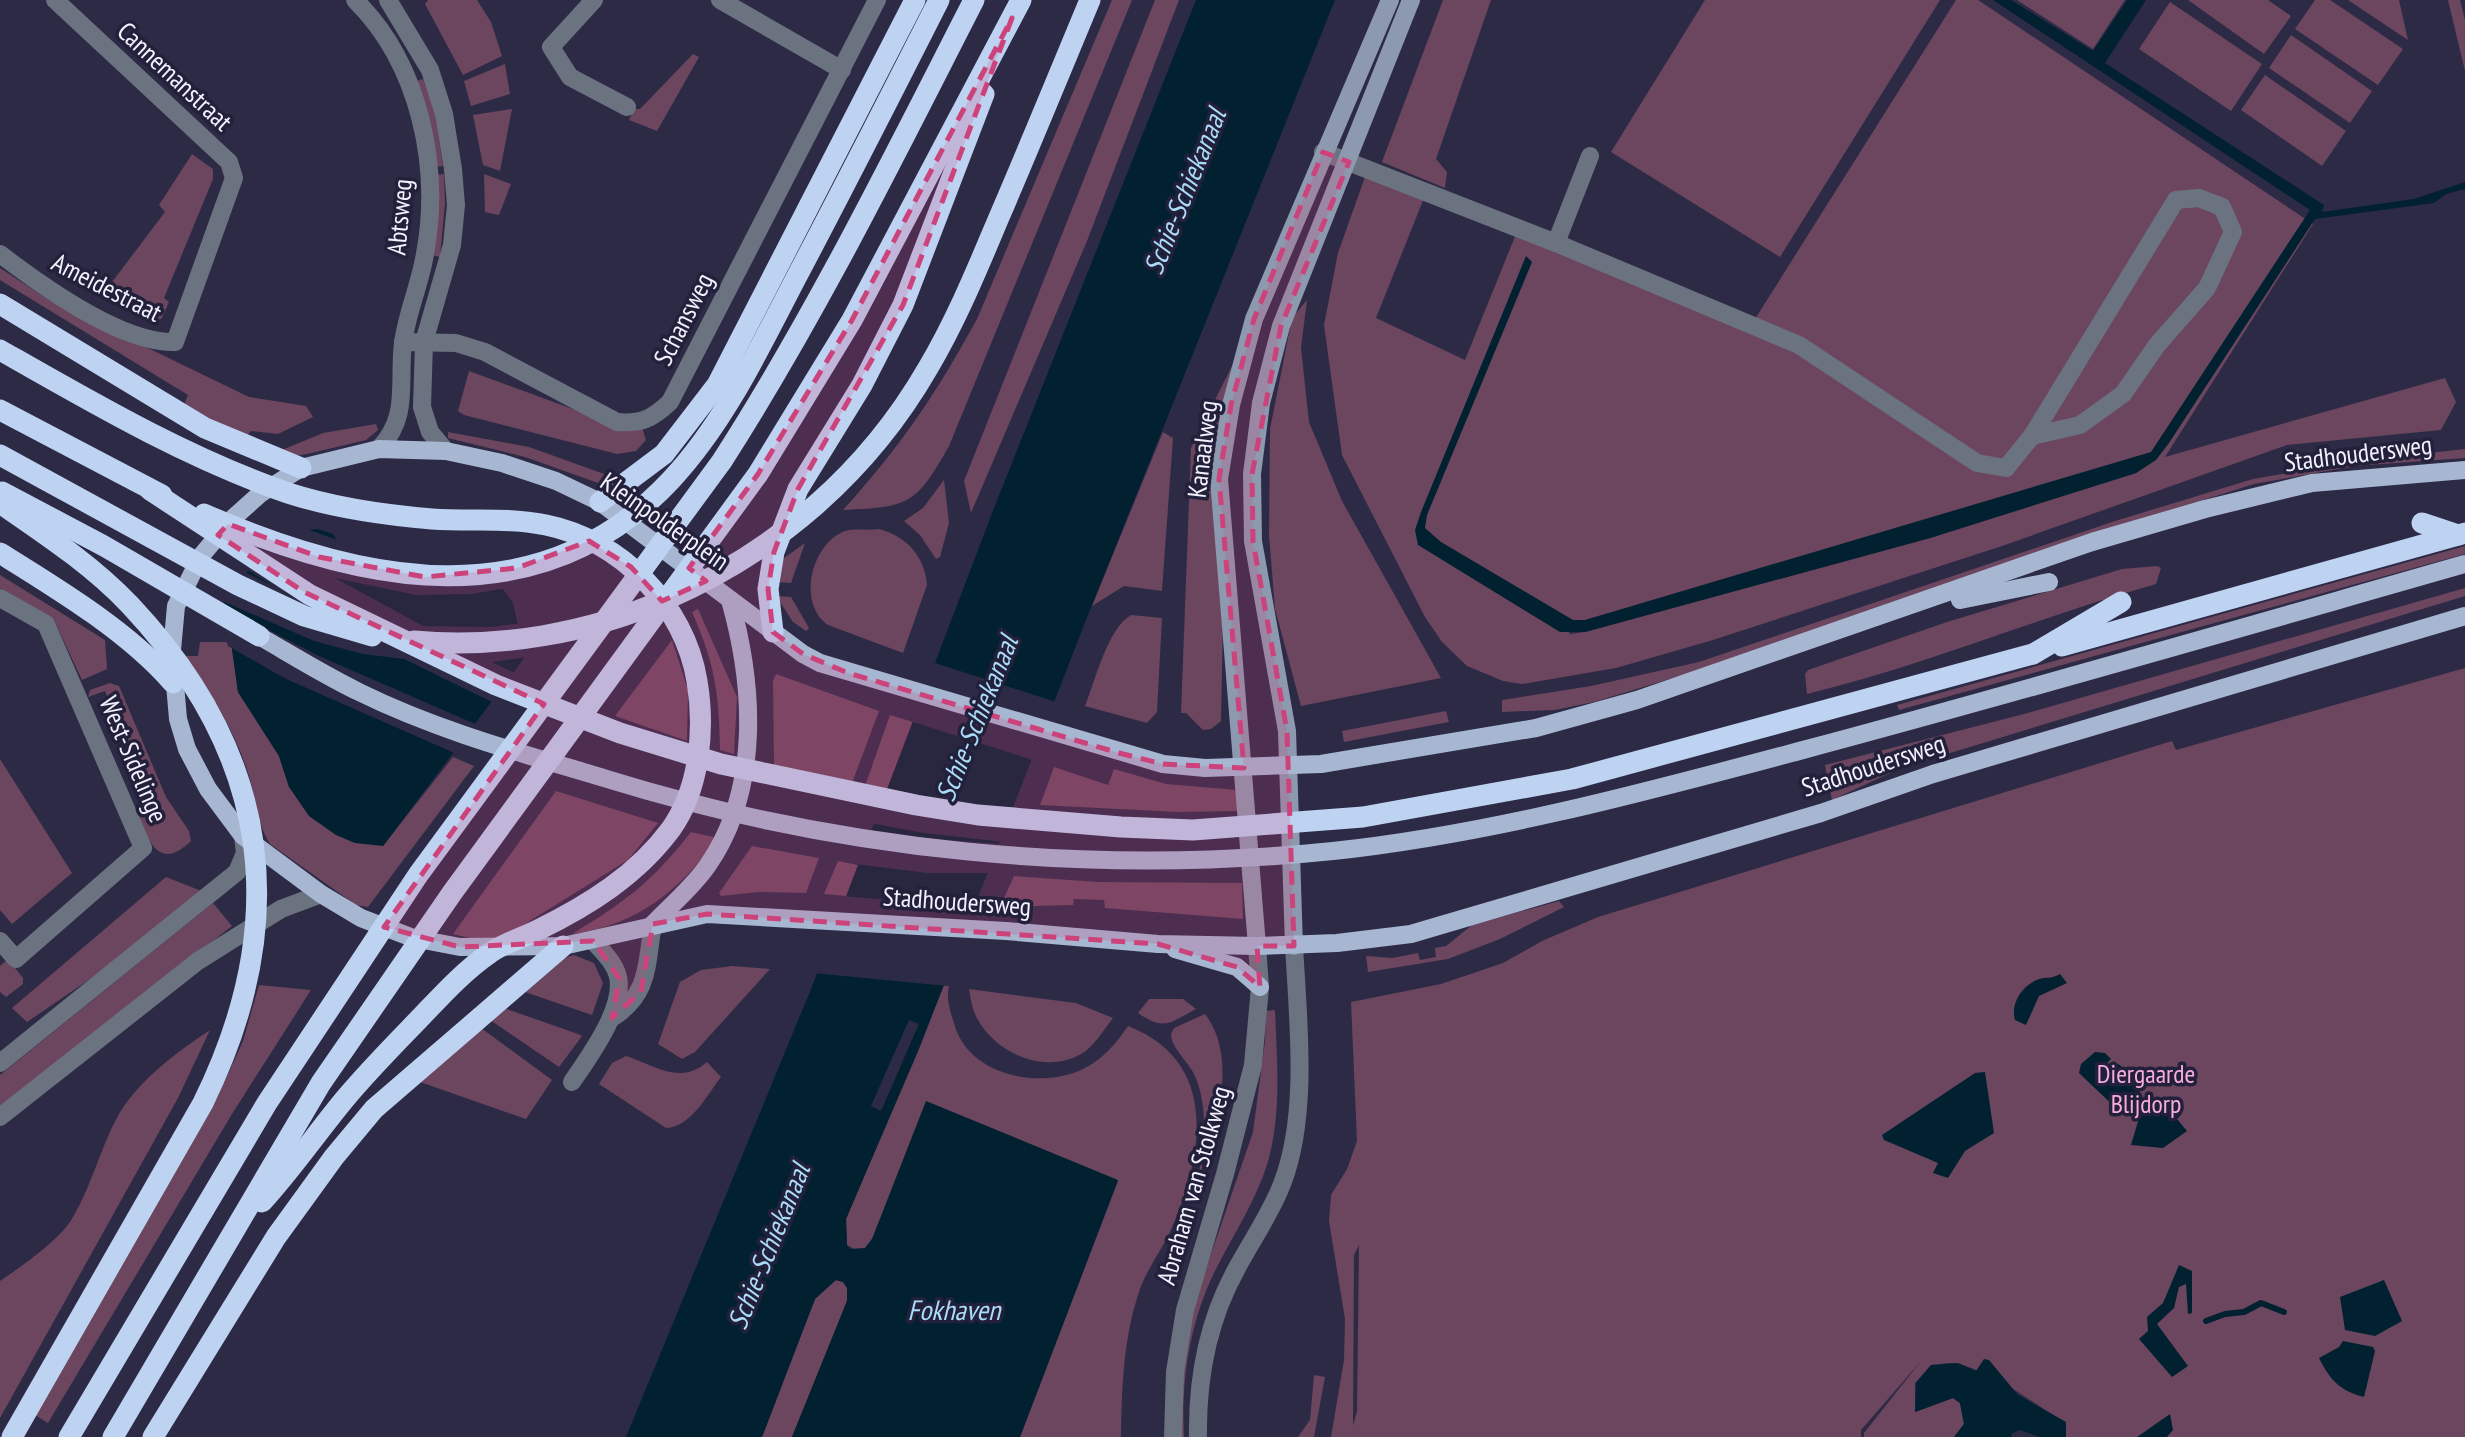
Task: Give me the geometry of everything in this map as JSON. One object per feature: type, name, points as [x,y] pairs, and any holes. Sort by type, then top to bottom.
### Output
[{"type":"highway","points":[[600,502],[664,454],[717,385],[915,0]]},
{"type":"highway","points":[[0,410],[150,490],[239,529],[319,556],[387,573],[425,577],[517,568],[585,543],[623,521],[671,480],[732,396],[939,0]]},
{"type":"highway","points":[[69,1437],[267,1103],[418,875],[722,461],[825,290],[974,0]]},
{"type":"highway","points":[[0,456],[237,585],[304,616],[364,634],[420,642],[493,642],[568,630],[637,612],[722,573],[802,519],[853,469],[902,408],[928,369],[967,293],[1090,0]]},
{"type":"highway","points":[[773,632],[768,589],[774,552],[783,527],[798,489],[862,385],[903,305],[1016,9]]},
{"type":"highway","points":[[113,1437],[321,1083],[452,893],[758,474],[852,320],[1016,9]]},
{"type":"highway","points":[[0,304],[205,428],[301,468]]},
{"type":"highway","points":[[0,350],[207,462],[290,494],[377,512],[433,519],[542,524],[579,534],[631,567],[656,592],[681,630],[694,664],[701,706],[702,739],[688,792],[673,825],[632,871],[604,893],[491,952],[447,990],[376,1063],[294,1167],[237,1229]]},
{"type":"highway","points":[[150,490],[304,592],[496,685],[620,733],[721,764],[841,790],[978,815],[1194,830],[1363,817],[1572,779],[1894,693],[2462,534]]},
{"type":"highway","points":[[0,491],[104,546],[259,636]]},
{"type":"highway","points":[[0,503],[80,560],[128,603],[185,672],[210,714],[232,760],[248,812],[256,861],[258,908],[253,964],[224,1061],[203,1103],[12,1437]]},
{"type":"highway","points":[[2422,523],[2462,534]]},
{"type":"highway","points":[[0,553],[43,580],[131,644],[173,683]]},
{"type":"highway","points":[[2033,654],[2121,602]]},
{"type":"highway","points":[[153,1437],[276,1237],[342,1147],[391,1093],[554,946]]},
{"type":"main road","name":"Kanaalweg","points":[[1244,768],[1219,479],[1231,405],[1254,319],[1390,0]]},
{"type":"main road","name":"Kanaalweg","points":[[1290,767],[1287,732],[1253,541],[1252,474],[1261,402],[1281,326],[1349,162],[1411,0]]},
{"type":"main road","name":"Kleinpolderplein","points":[[379,449],[446,451],[513,467],[556,481],[600,502],[730,600],[741,647],[749,713],[748,739],[731,823],[707,866],[653,924],[593,941],[554,946],[460,947],[413,938],[361,918],[321,894],[243,836],[208,789],[187,749],[178,719],[173,683],[172,650],[176,606],[201,556],[232,519],[260,494],[301,468],[379,449]]},
{"type":"main road","name":"Stadhoudersweg","points":[[730,600],[803,654],[848,673],[1163,764],[1290,767],[1536,728],[1637,700],[2092,542],[2264,493],[2312,482],[2465,472]]},
{"type":"main road","points":[[2443,483],[2465,472]]},
{"type":"main road","points":[[259,636],[363,694],[421,718],[478,740],[660,795],[898,844],[1097,860],[1193,859],[1323,852],[1493,826],[1605,801],[1903,724],[2465,564]]},
{"type":"main road","points":[[1880,617],[1920,611],[1982,593],[2049,582]]},
{"type":"main road","name":"Stadhoudersweg","points":[[653,924],[707,914],[751,915],[1006,931],[1158,944],[1257,946],[1294,946],[1411,934],[1821,813],[1946,770],[2465,617]]},
{"type":"main road","points":[[1290,767],[1294,946]]},
{"type":"main road","points":[[1244,768],[1257,946]]},
{"type":"main road","points":[[1158,944],[1237,967],[1261,987]]},
{"type":"street","name":"Cannemanstraat","points":[[55,0],[229,162]]},
{"type":"street","name":"Abtsweg","points":[[355,0],[374,21],[408,80],[424,129],[430,172],[426,253],[403,342],[399,418],[390,437],[379,449]]},
{"type":"street","name":"Abtsweg","points":[[388,0],[430,70],[444,114],[453,169],[456,205],[452,245],[424,342],[422,407],[430,432],[446,451]]},
{"type":"street","points":[[594,0],[551,47],[570,76],[627,107]]},
{"type":"street","points":[[720,0],[842,69]]},
{"type":"street","name":"Schansweg","points":[[403,342],[456,344],[485,352],[617,422],[638,424],[653,418],[670,402],[877,0]]},
{"type":"street","points":[[1323,152],[1556,243],[1799,345],[1977,463],[2006,468],[2032,436],[2176,200],[2199,198],[2222,207],[2233,233],[2207,288],[2157,345],[2123,394],[2080,425],[2032,436]]},
{"type":"street","points":[[1556,243],[1590,156]]},
{"type":"street","name":"Ameidestraat","points":[[0,254],[33,279],[94,316],[155,343],[175,342],[234,178],[229,162]]},
{"type":"street","name":"West-Sidelinge","points":[[0,598],[46,624],[143,848],[16,959],[0,941]]},
{"type":"street","points":[[0,1063],[237,872],[245,853],[243,836]]},
{"type":"street","points":[[0,1117],[198,961],[281,909],[321,894]]},
{"type":"street","points":[[612,1018],[626,1009],[641,992],[653,924]]},
{"type":"street","points":[[572,1083],[612,1018],[619,978],[610,961],[593,941]]},
{"type":"street","name":"Abraham van Stolkweg","points":[[1173,1437],[1175,1372],[1185,1310],[1226,1174],[1253,1065],[1261,987],[1257,946]]},
{"type":"street","points":[[1198,1437],[1203,1365],[1213,1319],[1282,1185],[1293,1150],[1299,1115],[1294,946]]},
{"type":"highlighted area","points":[[1012,18],[903,305],[798,489],[774,552],[768,589],[773,632],[803,654],[848,673],[1119,753],[1163,764],[1244,768],[1219,479],[1231,405],[1254,319],[1323,152],[1349,162],[1281,326],[1252,474],[1253,541],[1287,731],[1294,946],[1257,946],[1260,987],[1237,967],[1158,944],[707,914],[653,924],[641,992],[612,1018],[619,978],[593,941],[460,947],[384,927],[544,704],[304,592],[218,535],[228,524],[319,557],[425,577],[517,568],[589,541],[631,567],[662,601],[706,581],[689,568],[758,474],[852,320]]},
{"type":"green space","points":[[428,0],[477,0],[491,22],[502,56],[463,75],[425,4]]},
{"type":"green space","points":[[1112,0],[1132,0],[949,446],[928,480],[908,499],[883,507],[843,510],[883,464],[916,419],[977,319]]},
{"type":"green space","points":[[1155,0],[1179,0],[1087,241],[971,513],[964,481]]},
{"type":"green space","points":[[1443,0],[1491,0],[1436,159],[1447,172],[1445,188],[1382,162]]},
{"type":"green space","points":[[1705,0],[1940,0],[1780,257],[1611,152]]},
{"type":"green space","points":[[1956,0],[1978,0],[2313,224],[2165,457],[2445,378],[2456,402],[2441,430],[2287,445],[2002,546],[1713,640],[1616,668],[1522,684],[1503,681],[1467,666],[1442,642],[1425,617],[1342,455],[1324,325],[1338,253],[1366,174],[1424,198],[1376,318],[1465,360],[1516,234],[1750,327]],"holes":[[[2144,467],[2136,473],[1930,538],[1585,632],[1570,634],[1553,610],[1573,620],[1585,620]]]},
{"type":"green space","points":[[2017,0],[2125,0],[2093,49]]},
{"type":"green space","points":[[2188,0],[2268,0],[2291,16],[2264,54]]},
{"type":"green space","points":[[2315,0],[2330,0],[2403,49],[2378,85],[2295,29]]},
{"type":"green space","points":[[2348,0],[2399,0],[2408,40]]},
{"type":"green space","points":[[2448,0],[2460,0],[2465,20],[2465,71]]},
{"type":"green space","points":[[2170,2],[2262,64],[2231,111],[2139,49]]},
{"type":"green space","points":[[2291,35],[2372,91],[2350,123],[2269,68]]},
{"type":"green space","points":[[693,54],[699,57],[657,131],[629,120],[634,109],[640,109]]},
{"type":"green space","points":[[505,64],[510,94],[471,106],[464,81]]},
{"type":"green space","points":[[2265,75],[2346,131],[2322,166],[2241,110]]},
{"type":"green space","points":[[423,79],[434,107],[443,166],[435,167],[416,81]]},
{"type":"green space","points":[[512,109],[500,171],[483,165],[473,115]]},
{"type":"green space","points":[[192,154],[213,169],[213,179],[164,298],[169,302],[162,318],[154,324],[156,317],[103,294],[165,212],[159,205]]},
{"type":"green space","points":[[444,174],[445,203],[440,257],[432,255],[436,175]]},
{"type":"green space","points":[[484,174],[511,184],[499,215],[485,212]]},
{"type":"green space","points":[[0,268],[49,300],[249,397],[306,406],[313,417],[278,434],[251,431],[245,438],[184,405],[188,395],[0,280]]},
{"type":"green space","points":[[1307,300],[1301,348],[1309,422],[1342,501],[1441,678],[1301,706],[1275,609],[1269,535],[1270,429],[1292,318]]},
{"type":"green space","points":[[1236,358],[1225,516],[1221,721],[1211,729],[1203,730],[1186,713],[1181,713],[1191,448]]},
{"type":"green space","points":[[469,371],[622,427],[642,427],[646,440],[636,451],[617,454],[464,415],[458,411]]},
{"type":"green space","points":[[376,424],[378,430],[366,440],[295,456],[277,452],[323,433]]},
{"type":"green space","points":[[448,432],[529,447],[607,475],[607,479],[601,484],[525,457],[448,438]]},
{"type":"green space","points":[[1163,432],[1173,438],[1162,591],[1124,586],[1092,606]]},
{"type":"green space","points":[[2465,449],[2465,458],[2355,466],[2254,484],[2115,528],[1742,657],[1594,702],[1555,710],[1502,712],[1502,700],[1591,686],[1699,662],[2115,521],[2253,479],[2358,461]]},
{"type":"green space","points":[[944,480],[949,523],[940,557],[936,559],[920,535],[904,521],[923,508]]},
{"type":"green space","points":[[879,529],[906,542],[918,556],[927,585],[903,653],[828,625],[818,615],[813,603],[812,575],[824,548],[833,538],[845,531]]},
{"type":"green space","points":[[805,543],[791,583],[777,582],[780,561]]},
{"type":"green space","points":[[2465,546],[2465,554],[1899,710],[1897,705]]},
{"type":"green space","points":[[2157,566],[2161,568],[2156,584],[1895,669],[1807,694],[1805,674],[1808,670],[1947,622],[2122,569]]},
{"type":"green space","points":[[0,575],[105,640],[107,669],[82,680],[54,620],[0,588]]},
{"type":"green space","points":[[2465,588],[2465,596],[1901,768],[1832,800],[1825,765],[2024,714]]},
{"type":"green space","points":[[776,596],[791,597],[809,628],[806,631],[793,622]]},
{"type":"green space","points":[[698,609],[737,697],[734,754],[720,750],[711,663],[692,612]]},
{"type":"green space","points":[[1131,615],[1162,618],[1157,712],[1147,723],[1085,706],[1109,643]]},
{"type":"green space","points":[[672,640],[688,690],[687,741],[615,716]]},
{"type":"green space","points":[[200,642],[231,642],[238,692],[279,756],[289,787],[383,846],[453,757],[474,766],[368,907],[356,905],[270,844],[262,828],[249,776],[237,744],[213,698],[184,656],[198,656]]},
{"type":"green space","name":"Diergaarde Blijdorp","points":[[2465,668],[2465,1437],[2066,1437],[2065,1422],[1988,1375],[1952,1363],[1931,1365],[1915,1383],[1915,1412],[1953,1398],[1960,1403],[1964,1424],[1954,1437],[1864,1437],[1864,1433],[1921,1361],[1861,1430],[1861,1437],[1331,1437],[1344,1360],[1345,1319],[1329,1221],[1331,1195],[1347,1169],[1357,1141],[1351,1002],[1441,984],[1503,963],[1542,941],[1598,917],[2172,741],[2176,750]],"holes":[[[1359,1245],[1357,1411],[1353,1426],[1354,1255]]]},
{"type":"green space","points":[[776,674],[879,711],[852,783],[774,765],[773,681]]},
{"type":"green space","points":[[110,683],[119,686],[166,797],[189,831],[191,841],[171,854],[157,850],[151,843],[137,814],[151,809],[105,691],[88,697],[90,690]]},
{"type":"green space","points":[[1446,711],[1449,722],[1344,742],[1342,731]]},
{"type":"green space","points":[[890,715],[913,722],[887,790],[865,786]]},
{"type":"green space","points":[[0,759],[72,873],[12,924],[0,910]]},
{"type":"green space","points":[[1054,767],[1108,785],[1114,769],[1166,784],[1237,790],[1237,811],[1177,812],[1040,805]]},
{"type":"green space","points":[[556,791],[658,823],[628,860],[499,940],[478,940],[453,934]]},
{"type":"green space","points":[[691,832],[718,838],[673,889],[656,902],[617,923],[572,934],[608,911],[651,877]]},
{"type":"green space","points":[[752,846],[819,858],[806,893],[759,892],[721,896],[719,893]]},
{"type":"green space","points":[[838,861],[858,865],[846,896],[824,894]]},
{"type":"green space","points":[[1014,876],[1098,882],[1242,883],[1243,919],[1105,908],[1104,900],[1074,899],[1073,905],[1000,907]]},
{"type":"green space","points":[[166,877],[204,892],[118,960],[27,1022],[12,1008]]},
{"type":"green space","points":[[1559,901],[1564,907],[1500,939],[1448,959],[1368,972],[1366,956],[1392,958],[1418,953],[1420,960],[1436,957],[1435,948],[1446,946],[1472,925]]},
{"type":"green space","points":[[213,903],[232,926],[0,1108],[0,1075]]},
{"type":"green space","points":[[574,955],[594,963],[603,983],[592,1015],[522,991],[560,959]]},
{"type":"green space","points":[[8,959],[23,978],[23,984],[6,997],[0,992],[0,966]]},
{"type":"green space","points":[[732,966],[770,969],[695,1052],[682,1059],[658,1044],[680,982],[701,970]]},
{"type":"green space","points":[[259,985],[311,990],[232,1114],[48,1423],[35,1415],[218,1096],[243,1041]]},
{"type":"green space","points":[[944,985],[949,986],[950,1009],[961,1040],[973,1055],[988,1066],[1024,1077],[1063,1076],[1095,1062],[1128,1026],[1158,1042],[1178,1063],[1191,1087],[1196,1115],[1196,1144],[1190,1174],[1170,1232],[1143,1282],[1134,1307],[1124,1362],[1121,1437],[1020,1437],[1118,1181],[872,1239],[865,1248],[858,1251],[847,1245],[846,1219]]},
{"type":"green space","points":[[969,989],[1076,1003],[1113,1018],[1081,1054],[1067,1060],[1037,1061],[1009,1051],[986,1032],[974,1012]]},
{"type":"green space","points":[[1149,999],[1183,999],[1196,1009],[1167,1023],[1154,1022],[1138,1013]]},
{"type":"green space","points":[[504,1008],[582,1036],[559,1067],[490,1020]]},
{"type":"green space","points":[[1275,1010],[1277,1108],[1272,1146],[1256,1194],[1213,1275],[1198,1314],[1188,1354],[1184,1437],[1177,1437],[1177,1387],[1197,1295],[1253,1132],[1265,1041],[1266,1011]]},
{"type":"green space","points":[[1205,1014],[1215,1032],[1221,1052],[1222,1073],[1217,1117],[1198,1179],[1203,1140],[1202,1101],[1195,1076],[1174,1044],[1171,1034],[1174,1028]]},
{"type":"green space","points":[[481,1028],[552,1080],[526,1119],[420,1082]]},
{"type":"green space","points":[[210,1030],[178,1098],[0,1418],[0,1281],[47,1246],[70,1222],[84,1196],[112,1127],[137,1089],[172,1057]]},
{"type":"green space","points":[[626,1056],[677,1073],[697,1069],[707,1062],[721,1077],[691,1116],[666,1128],[599,1084],[612,1063]]},
{"type":"green space","points":[[835,1280],[843,1282],[847,1288],[847,1301],[792,1437],[762,1437],[815,1299]]},
{"type":"green space","points":[[1314,1375],[1325,1377],[1314,1437],[1298,1437],[1310,1420]]},
{"type":"water","points":[[1196,0],[1335,0],[1086,620],[919,1049],[846,1219],[847,1245],[850,1249],[865,1248],[872,1239],[926,1101],[1118,1180],[1020,1437],[792,1437],[847,1301],[847,1288],[843,1282],[836,1280],[815,1299],[762,1437],[626,1437],[811,989],[994,508]]},
{"type":"water","points":[[1993,0],[2011,0],[2093,51],[2127,0],[2146,0],[2105,63],[2324,205],[2322,212],[2414,199],[2465,182],[2465,189],[2446,194],[2434,203],[2315,219],[2169,443],[2156,460],[2136,473],[1930,538],[1585,632],[1560,632],[1418,545],[1415,530],[1421,512],[1526,256],[1532,262],[1427,515],[1425,528],[1441,542],[1573,620],[1585,620],[2151,452],[2310,210]]},
{"type":"water","points":[[318,529],[333,534],[344,555],[503,589],[513,603],[525,657],[383,846],[355,843],[336,835],[309,816],[289,787],[279,756],[238,692],[231,642],[220,609],[244,574],[274,558],[308,530]]},
{"type":"water","points":[[2060,974],[2067,983],[2039,996],[2026,1025],[2015,1020],[2014,1008],[2023,990],[2039,979]]},
{"type":"water","points":[[2095,1052],[2105,1053],[2111,1059],[2106,1064],[2109,1067],[2118,1064],[2121,1066],[2122,1073],[2107,1075],[2109,1084],[2129,1077],[2146,1104],[2152,1099],[2176,1097],[2181,1115],[2177,1119],[2187,1131],[2163,1148],[2131,1145],[2141,1111],[2137,1108],[2131,1113],[2119,1111],[2079,1073],[2081,1064]]},
{"type":"water","points":[[1985,1072],[1994,1133],[1965,1151],[1948,1178],[1933,1173],[1938,1163],[1884,1140],[1882,1135],[1975,1073]]},
{"type":"water","points":[[2179,1265],[2192,1271],[2192,1313],[2188,1314],[2186,1284],[2179,1287],[2174,1308],[2157,1324],[2188,1366],[2172,1377],[2139,1339],[2148,1331],[2147,1317],[2163,1303]]},
{"type":"water","points":[[2384,1280],[2402,1321],[2375,1336],[2345,1330],[2340,1297]]},
{"type":"water","points":[[2343,1341],[2373,1347],[2375,1351],[2364,1397],[2337,1384],[2319,1358],[2339,1347]]},
{"type":"water","points":[[1984,1359],[1989,1360],[2018,1395],[2066,1422],[2066,1437],[2040,1437],[2020,1430],[2011,1434],[2012,1437],[1954,1437],[1964,1424],[1960,1403],[1953,1398],[1915,1412],[1916,1383],[1931,1365],[1958,1363],[1976,1371]]},
{"type":"water","points":[[2170,1414],[2173,1430],[2167,1437],[2137,1437]]},
{"type":"pier","points":[[304,528],[343,542],[347,554],[418,573],[460,558],[481,577],[505,586],[507,588],[472,594],[416,595],[335,578],[423,626],[491,627],[521,623],[528,657],[492,662],[518,675],[496,704],[404,659],[363,654],[314,641],[220,600],[243,571],[275,587],[246,569],[272,555],[293,534]]},
{"type":"pier","points":[[219,604],[319,656],[480,726],[459,755],[286,679],[228,646],[217,610]]},
{"type":"pier","points":[[932,662],[1059,703],[1036,761],[910,721]]},
{"type":"pier","points":[[883,790],[987,807],[1017,809],[1004,842],[924,833],[870,823]]},
{"type":"pier","points":[[867,831],[1003,844],[992,873],[927,873],[855,864]]},
{"type":"pier","points":[[842,896],[978,907],[947,986],[813,973]]},
{"type":"pier","points":[[909,1020],[919,1024],[881,1111],[871,1106]]},
{"type":"waterway","points":[[2206,1321],[2225,1314],[2244,1312],[2261,1303],[2284,1312]]},
{"type":"water label","name":"Schie-Schiekanaal","points":[[1184,191]]},
{"type":"water label","name":"Schie-Schiekanaal","points":[[976,718]]},
{"type":"water label","name":"Schie-Schiekanaal","points":[[768,1246]]},
{"type":"water label","name":"Fokhaven","points":[[954,1309]]}]
